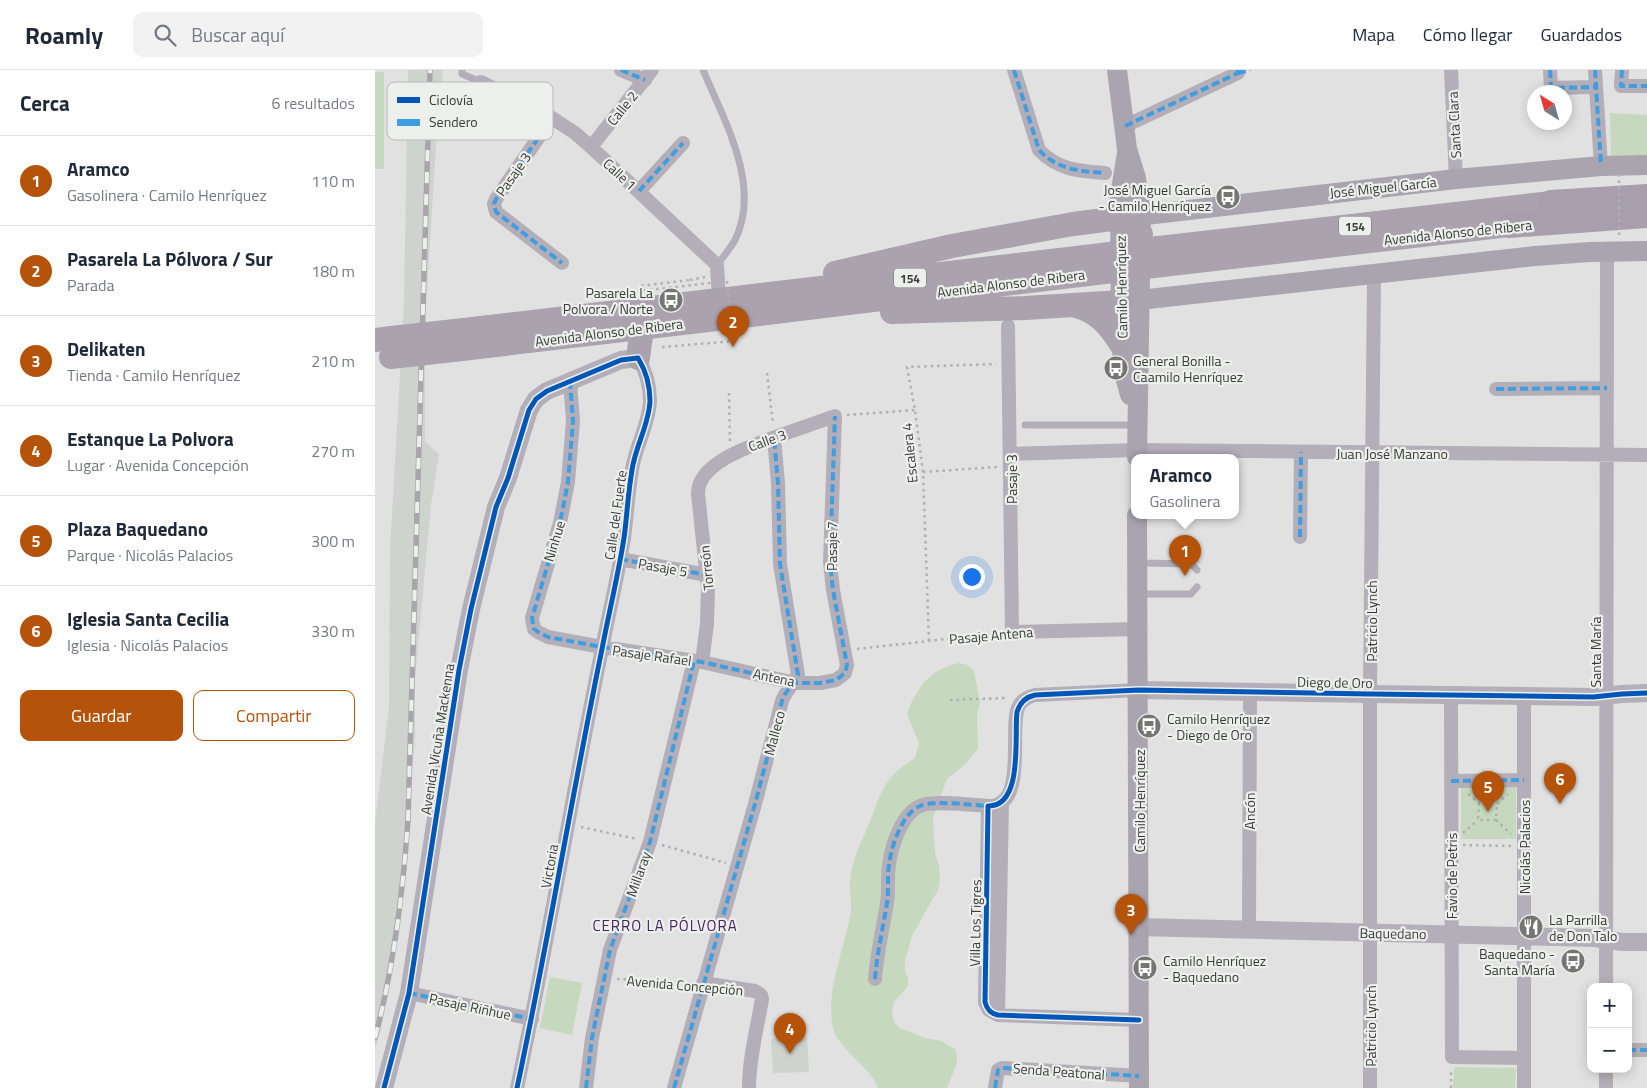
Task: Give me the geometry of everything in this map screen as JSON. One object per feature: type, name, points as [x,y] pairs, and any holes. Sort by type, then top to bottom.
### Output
[{"type":"highway","name":"Avenida Alonso de Ribera","points":[[454,340],[642,328],[751,315],[1087,266],[1144,236],[1647,197]]},
{"type":"highway","name":"Avenida Alonso de Ribera","points":[[1144,236],[1509,225],[1647,215]]},
{"type":"highway","points":[[1602,218],[1647,222]]},
{"type":"highway","points":[[727,299],[961,244],[1055,227],[1144,236]]},
{"type":"highway","name":"Avenida Alonso de Ribera","points":[[383,349],[727,299],[1087,266]]},
{"type":"highway","points":[[751,315],[1075,305],[1127,295]]},
{"type":"highway","points":[[1075,305],[1101,317],[1112,330],[1130,340]]},
{"type":"highway","points":[[638,358],[642,328]]},
{"type":"main road","name":"Camilo Henríquez","points":[[1117,70],[1127,149],[1120,190],[1144,236],[1127,295],[1130,340],[1126,380],[1137,425],[1137,454]]},
{"type":"main road","name":"José Miguel García","points":[[1144,236],[1456,179],[1601,166],[1647,165]]},
{"type":"main road","points":[[1127,295],[1178,296],[1374,275],[1613,245],[1647,251]]},
{"type":"main road","points":[[1130,340],[1159,310],[1178,296]]},
{"type":"main road","name":"Camilo Henríquez","points":[[1138,519],[1148,563],[1148,595],[1138,629],[1139,1082]]},
{"type":"street","points":[[621,70],[649,75]]},
{"type":"street","points":[[1014,70],[1039,150],[1049,160],[1067,168],[1105,173]]},
{"type":"street","name":"Santa Clara","points":[[1451,70],[1456,179]]},
{"type":"street","points":[[1550,70],[1551,88],[1595,88]]},
{"type":"street","points":[[1595,70],[1601,166]]},
{"type":"street","points":[[1622,70],[1621,86],[1647,86]]},
{"type":"street","points":[[1125,126],[1241,71]]},
{"type":"street","name":"Calle 2","points":[[591,147],[649,75]]},
{"type":"street","name":"Calle 1","points":[[553,119],[591,147],[639,191],[715,270]]},
{"type":"street","name":"Pasaje 3","points":[[537,140],[496,198],[495,210],[562,263]]},
{"type":"street","points":[[639,191],[683,143]]},
{"type":"street","name":"Santa María","points":[[1606,983],[1607,388],[1613,245]]},
{"type":"street","points":[[715,270],[727,299]]},
{"type":"street","name":"Patricio Lynch","points":[[1370,1088],[1370,694],[1374,275]]},
{"type":"street","name":"Pasaje 3","points":[[1008,326],[1012,632]]},
{"type":"street","points":[[570,381],[621,360],[638,358]]},
{"type":"street","name":"Calle del Fuerte","points":[[602,647],[624,538],[631,471],[649,405],[647,374],[638,358]]},
{"type":"street","name":"Avenida Vicuña Mackenna","points":[[383,1088],[409,993],[458,679],[471,609],[497,507],[529,410],[536,399],[547,391],[570,381]]},
{"type":"street","name":"Ninhue","points":[[570,381],[573,421],[569,482],[560,523],[532,621],[534,628],[542,635],[602,647]]},
{"type":"street","points":[[1496,389],[1607,388]]},
{"type":"street","name":"Calle 3","points":[[705,476],[730,456],[749,446],[835,416]]},
{"type":"street","name":"Pasaje 7","points":[[835,416],[830,562],[833,590],[847,665],[845,673]]},
{"type":"street","points":[[774,438],[780,564],[798,669],[795,683]]},
{"type":"street","points":[[1300,537],[1301,452]]},
{"type":"street","name":"Juan José Manzano","points":[[1137,454],[1373,452],[1647,455]]},
{"type":"street","name":"Juan José Manzano","points":[[1011,460],[1131,454]]},
{"type":"street","name":"Torreón","points":[[698,662],[708,608],[707,575],[698,489],[705,476]]},
{"type":"street","name":"Pasaje 5","points":[[620,559],[707,575]]},
{"type":"street","name":"Pasaje Antena","points":[[1012,632],[1138,629]]},
{"type":"street","name":"Pasaje Rafael","points":[[602,647],[698,662]]},
{"type":"street","name":"Victoria","points":[[517,1088],[602,647]]},
{"type":"street","name":"Antena","points":[[698,662],[795,683],[820,683],[837,680],[845,673]]},
{"type":"street","name":"Millaray","points":[[586,1088],[592,1038],[604,978],[617,931],[649,842],[698,662]]},
{"type":"street","name":"Malleco","points":[[674,1088],[755,804],[782,700],[795,683]]},
{"type":"street","name":"Diego de Oro","points":[[1023,700],[1035,695],[1139,690],[1593,697],[1647,693]]},
{"type":"street","name":"Ancón","points":[[1249,930],[1250,692]]},
{"type":"street","name":"Favio de Petris","points":[[1451,696],[1451,1057]]},
{"type":"street","name":"Nicolás Palacios","points":[[1524,696],[1524,1088]]},
{"type":"street","name":"Villa Los Tigres","points":[[988,806],[985,1002],[989,1010],[998,1015],[1002,802],[1009,793],[1014,772],[1017,712],[1023,700]]},
{"type":"street","points":[[1451,781],[1524,780]]},
{"type":"street","points":[[875,979],[877,955],[888,895],[889,864],[900,828],[908,813],[919,806],[930,803],[988,806],[998,805],[1002,802]]},
{"type":"street","name":"Baquedano","points":[[1138,927],[1595,938],[1622,942],[1647,942]]},
{"type":"street","name":"Avenida Concepción","points":[[703,984],[755,991],[761,995],[762,999],[752,1051],[749,1088]]},
{"type":"street","name":"Pasaje Riñhue","points":[[409,993],[532,1018]]},
{"type":"street","points":[[998,1015],[1139,1020]]},
{"type":"street","points":[[1632,1050],[1647,1050]]},
{"type":"street","points":[[1451,1057],[1524,1058]]},
{"type":"street","name":"Senda Peatonal","points":[[995,1088],[998,1073],[1002,1068],[1139,1082]]},
{"type":"street","points":[[1606,1073],[1606,1088]]},
{"type":"lane","points":[[462,70],[462,74],[481,82]]},
{"type":"lane","points":[[703,70],[730,134],[743,175],[745,203],[735,240],[715,270]]},
{"type":"lane","points":[[1025,425],[1137,425]]},
{"type":"lane","points":[[1148,563],[1164,567],[1179,567],[1191,564],[1197,570]]},
{"type":"lane","points":[[1148,595],[1164,591],[1179,591],[1191,594],[1197,587]]},
{"type":"path","points":[[1613,245],[1619,174]]},
{"type":"path","points":[[662,347],[734,341],[727,281],[640,291],[639,286],[690,280],[715,270]]},
{"type":"path","points":[[767,373],[774,438]]},
{"type":"path","points":[[729,393],[730,456]]},
{"type":"path","points":[[835,416],[915,410]]},
{"type":"path","points":[[923,472],[1011,460]]},
{"type":"path","points":[[950,700],[1006,698]]},
{"type":"path","points":[[1478,820],[1479,803]]},
{"type":"path","points":[[1496,820],[1497,804]]},
{"type":"path","points":[[1451,844],[1478,820],[1496,820],[1524,846]]},
{"type":"path","points":[[1451,844],[1524,846]]},
{"type":"path","points":[[1451,1057],[1451,1088]]},
{"type":"shaded area","points":[[408,70],[443,70],[442,82],[408,82]]},
{"type":"shaded area","points":[[407,140],[436,140],[425,323],[425,442],[439,454],[431,505],[415,678],[415,739],[400,888],[380,1032],[375,1050],[375,822],[389,708],[390,550],[404,303]]},
{"type":"shaded area","points":[[807,1037],[809,1072],[773,1073],[771,1039]]},
{"type":"green space","points":[[375,72],[384,72],[384,169],[375,169]]},
{"type":"green space","points":[[1610,113],[1647,115],[1647,157],[1611,158]]},
{"type":"green space","points":[[959,663],[968,665],[974,671],[980,702],[977,715],[978,749],[963,766],[947,779],[933,817],[935,853],[940,878],[938,891],[912,936],[905,961],[908,986],[894,1002],[892,1013],[894,1022],[900,1028],[925,1038],[941,1041],[956,1050],[957,1063],[947,1088],[878,1088],[868,1072],[836,1036],[831,1015],[833,986],[851,912],[850,886],[852,867],[883,790],[895,773],[915,758],[919,743],[907,714],[912,701],[923,683],[936,672]]},
{"type":"green space","points":[[1461,784],[1516,784],[1516,839],[1461,839]]},
{"type":"green space","points":[[550,977],[582,983],[572,1035],[540,1028]]},
{"type":"green space","points":[[1454,1067],[1516,1068],[1515,1088],[1453,1088]]},
{"type":"railway","points":[[430,70],[430,82]]},
{"type":"railway","points":[[375,1038],[382,1011],[397,929],[408,819],[428,140]]},
{"type":"marked path","points":[[621,70],[645,80]]},
{"type":"marked path","points":[[1014,70],[1039,150],[1046,157],[1061,166],[1105,173]]},
{"type":"marked path","points":[[1125,126],[1238,73],[1237,70]]},
{"type":"marked path","points":[[1238,73],[1250,70]]},
{"type":"marked path","points":[[1550,70],[1551,88],[1595,87]]},
{"type":"marked path","points":[[1595,70],[1601,166]]},
{"type":"marked path","points":[[1622,70],[1621,86],[1647,86]]},
{"type":"marked path","points":[[537,140],[494,204],[496,212],[562,263]]},
{"type":"marked path","points":[[639,191],[683,143]]},
{"type":"marked path","points":[[570,381],[573,421],[568,482],[560,523],[532,618],[534,629],[548,637],[702,662],[795,683],[820,683],[836,680],[845,673],[847,665],[833,590],[830,562],[835,416]]},
{"type":"marked path","points":[[1496,389],[1607,388]]},
{"type":"marked path","points":[[674,1088],[755,804],[782,701],[798,675],[780,564],[778,483],[774,438]]},
{"type":"marked path","points":[[1300,537],[1301,452]]},
{"type":"marked path","points":[[620,559],[707,575]]},
{"type":"marked path","points":[[586,1088],[592,1038],[610,950],[650,842],[694,661]]},
{"type":"marked path","points":[[1451,781],[1524,780]]},
{"type":"marked path","points":[[875,979],[887,903],[890,858],[895,840],[903,823],[914,810],[926,804],[953,803],[988,806]]},
{"type":"marked path","points":[[409,993],[532,1019]]},
{"type":"marked path","points":[[1632,1050],[1647,1050]]},
{"type":"marked path","points":[[995,1088],[998,1070],[1002,1068],[1139,1076]]},
{"type":"cycle path","points":[[384,1088],[409,993],[459,670],[471,609],[496,507],[508,478],[529,410],[536,399],[547,391],[621,360],[638,358],[648,384],[650,395],[649,410],[634,461],[619,566],[517,1088]]},
{"type":"cycle path","points":[[1139,1020],[998,1015],[993,1014],[986,1005],[988,806],[999,803],[1007,795],[1012,782],[1015,768],[1017,712],[1020,705],[1029,697],[1035,695],[1139,690],[1593,697],[1647,693]]},
{"type":"place","name":"José Miguel García - Camilo Henríquez","points":[[1228,197]]},
{"type":"place","name":"Pasarela La Polvora / Norte","points":[[671,300]]},
{"type":"place","name":"Pasarela La Pólvora / Sur","points":[[733,347]]},
{"type":"place","name":"General Bonilla - Caamilo Henríquez","points":[[1116,368]]},
{"type":"place","name":"Aramco","points":[[1185,576]]},
{"type":"place","name":"Camilo Henríquez - Diego de Oro","points":[[1149,726]]},
{"type":"place","name":"Iglesia Santa Cecilia","points":[[1560,804]]},
{"type":"place","name":"Plaza Baquedano","points":[[1488,812]]},
{"type":"place","name":"La Parrilla de Don Talo","points":[[1531,927]]},
{"type":"place","name":"Delikaten","points":[[1131,935]]},
{"type":"place","name":"Baquedano - Santa María","points":[[1573,961]]},
{"type":"place","name":"Camilo Henríquez - Baquedano","points":[[1145,968]]},
{"type":"place","name":"Estanque La Polvora","points":[[790,1054]]},
{"type":"district","name":"CERRO LA PÓLVORA","points":[[665,925]]}]
